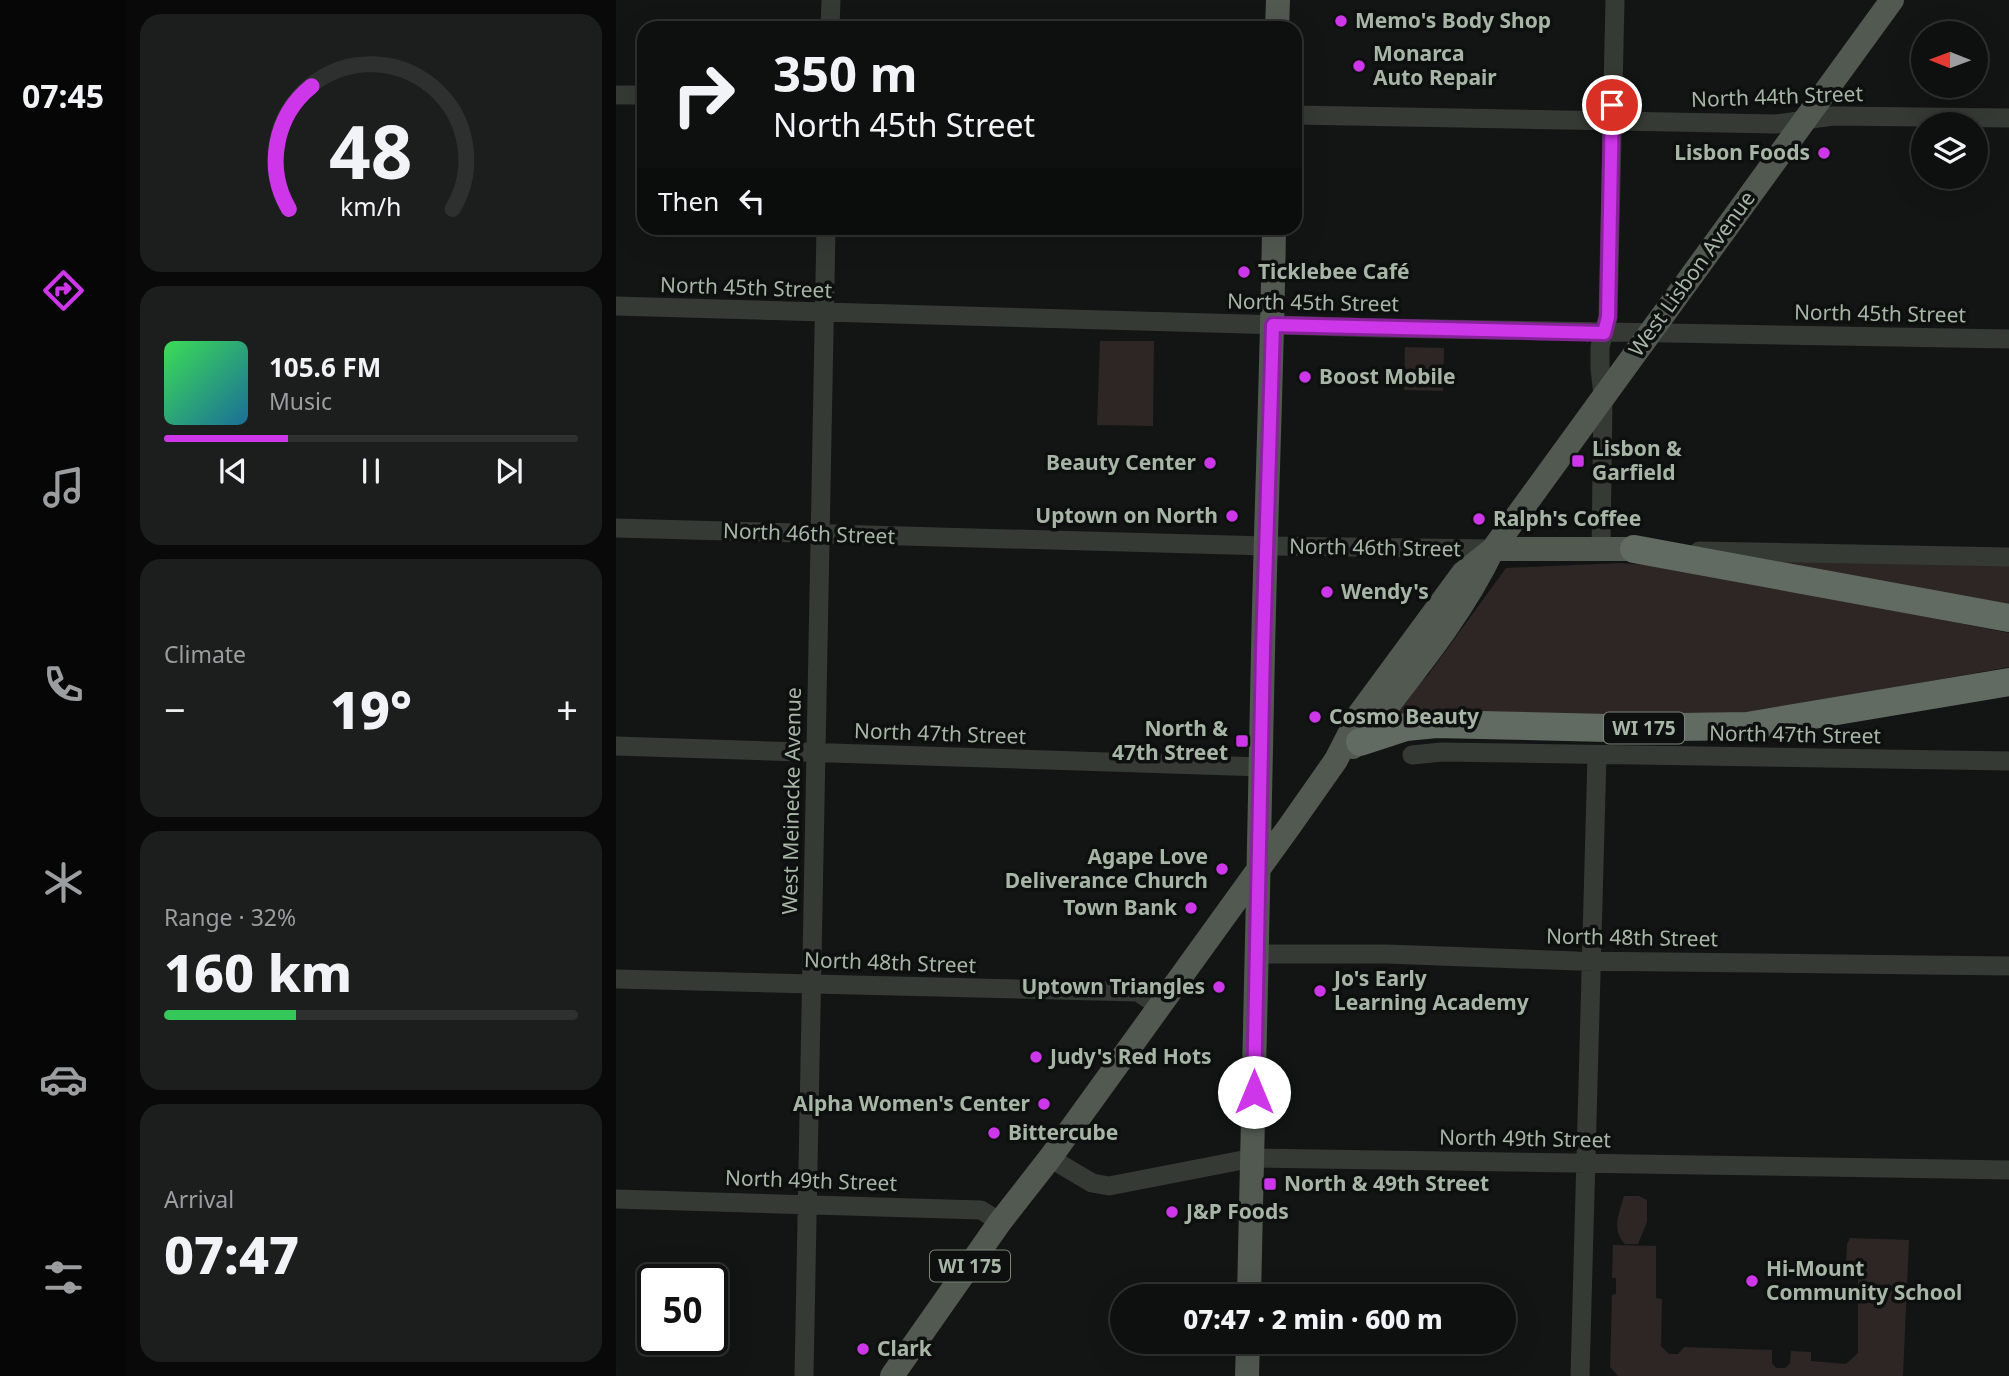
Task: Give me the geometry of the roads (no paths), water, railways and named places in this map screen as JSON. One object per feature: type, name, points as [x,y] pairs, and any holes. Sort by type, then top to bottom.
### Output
[{"type":"highway","points":[[1634,550],[2009,618]]},
{"type":"highway","name":"WI 175","points":[[1360,742],[1406,727],[1436,724],[1608,728],[1747,726],[2009,682]]},
{"type":"main road","points":[[1278,0],[1278,21]]},
{"type":"main road","name":"West Lisbon Avenue","points":[[1335,760],[1360,742],[1476,586],[1493,549],[1892,0]]},
{"type":"main road","points":[[1250,1284],[1255,954],[1274,235]]},
{"type":"main road","name":"West Lisbon Avenue","points":[[892,1376],[1000,1222],[1050,1158],[1259,869],[1335,760],[1360,713],[1463,573],[1493,549]]},
{"type":"main road","name":"North 46th Street","points":[[1493,549],[1634,550]]},
{"type":"main road","points":[[1247,1376],[1248,1354]]},
{"type":"street","points":[[830,21],[831,0]]},
{"type":"street","points":[[1601,550],[1603,395],[1600,369],[1608,317],[1615,0]]},
{"type":"street","points":[[616,94],[637,95]]},
{"type":"street","name":"North 44th Street","points":[[1302,116],[1776,124],[1833,116],[2003,118]]},
{"type":"street","name":"West Meinecke Avenue","points":[[804,1376],[826,235]]},
{"type":"street","name":"North 45th Street","points":[[616,306],[1604,333],[2009,339]]},
{"type":"street","name":"North 46th Street","points":[[616,528],[1266,546],[1493,549]]},
{"type":"street","name":"North 46th Street","points":[[1634,550],[2009,556]]},
{"type":"street","name":"North 47th Street","points":[[616,746],[1262,767]]},
{"type":"street","name":"North 47th Street","points":[[1412,755],[1442,752],[2009,761]]},
{"type":"street","points":[[1580,1376],[1597,755]]},
{"type":"street","name":"North 48th Street","points":[[1255,954],[2009,966]]},
{"type":"street","name":"North 48th Street","points":[[616,979],[1138,992],[1159,1006]]},
{"type":"street","name":"North 49th Street","points":[[1050,1158],[1092,1183],[1109,1186],[1253,1158],[2009,1170]]},
{"type":"street","name":"North 49th Street","points":[[616,1199],[981,1210],[1000,1222]]},
{"type":"place","name":"Memo's Body Shop","points":[[1341,21]]},
{"type":"place","name":"Monarca Auto Repair","points":[[1359,66]]},
{"type":"place","name":"Lisbon Foods","points":[[1824,153]]},
{"type":"place","name":"Ticklebee Café","points":[[1244,272]]},
{"type":"place","name":"Boost Mobile","points":[[1305,377]]},
{"type":"place","name":"Lisbon & Garfield","points":[[1578,461]]},
{"type":"place","name":"Beauty Center","points":[[1210,463]]},
{"type":"place","name":"Uptown on North","points":[[1232,516]]},
{"type":"place","name":"Ralph's Coffee","points":[[1479,519]]},
{"type":"place","name":"Wendy's","points":[[1327,592]]},
{"type":"place","name":"Cosmo Beauty","points":[[1315,717]]},
{"type":"place","name":"North & 47th Street","points":[[1242,741]]},
{"type":"place","name":"Agape Love Deliverance Church","points":[[1222,869]]},
{"type":"place","name":"Town Bank","points":[[1191,908]]},
{"type":"place","name":"Uptown Triangles","points":[[1219,987]]},
{"type":"place","name":"Jo's Early Learning Academy","points":[[1320,991]]},
{"type":"place","name":"Judy's Red Hots","points":[[1036,1057]]},
{"type":"place","name":"Alpha Women's Center","points":[[1044,1104]]},
{"type":"place","name":"Bittercube","points":[[994,1133]]},
{"type":"place","name":"North & 49th Street","points":[[1270,1184]]},
{"type":"place","name":"J&P Foods","points":[[1172,1212]]},
{"type":"place","name":"Hi-Mount Community School","points":[[1752,1281]]},
{"type":"place","name":"Clark","points":[[863,1349]]}]
